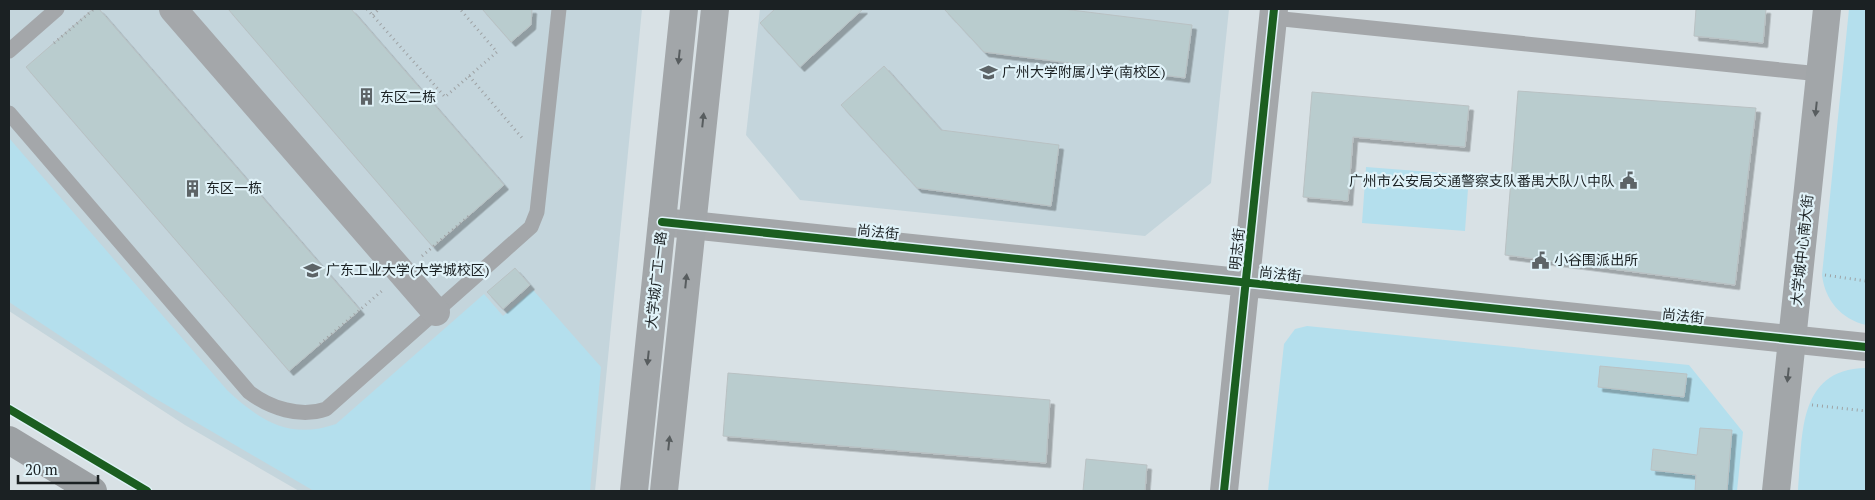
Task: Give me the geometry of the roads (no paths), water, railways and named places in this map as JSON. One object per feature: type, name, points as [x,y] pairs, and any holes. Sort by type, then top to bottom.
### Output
[{"type":"main road","name":"大学城广工一路","points":[[634,491],[684,9]]},
{"type":"main road","points":[[664,491],[715,9]]},
{"type":"main road","name":"大学城中心南大街","points":[[1776,491],[1827,9]]},
{"type":"main road","points":[[9,440],[93,491]]},
{"type":"street","points":[[173,9],[436,312]]},
{"type":"street","name":"明志街","points":[[1224,491],[1274,14]]},
{"type":"street","name":"尚法街","points":[[662,222],[1866,347]]},
{"type":"lane","points":[[9,51],[57,9]]},
{"type":"lane","points":[[9,113],[249,392],[258,398],[292,412],[307,413],[326,409],[531,228],[537,212],[559,9]]},
{"type":"lane","points":[[1274,14],[1820,74]]},
{"type":"place","name":"广州大学附属小学(南校区)","points":[[988,72]]},
{"type":"place","name":"东区二栋","points":[[366,97]]},
{"type":"place","name":"广州市公安局交通警察支队番禺大队八中队","points":[[1629,181]]},
{"type":"place","name":"东区一栋","points":[[192,188]]},
{"type":"place","name":"小谷围派出所","points":[[1540,260]]},
{"type":"place","name":"广东工业大学(大学城校区)","points":[[312,270]]}]
